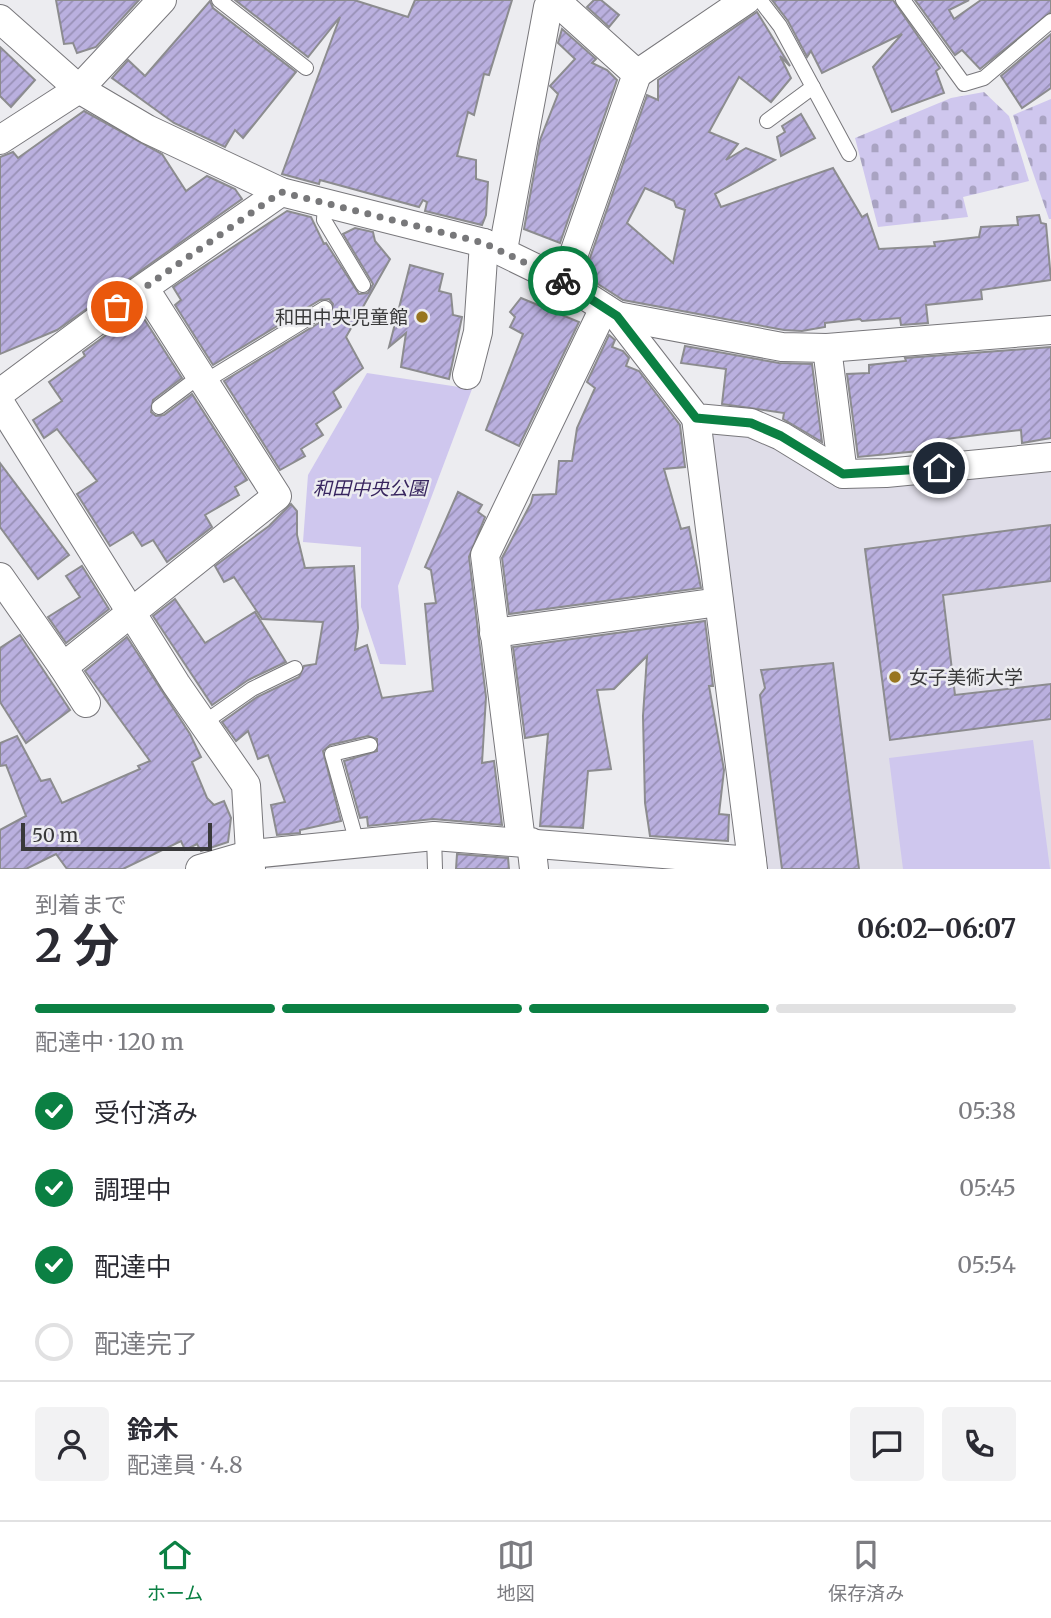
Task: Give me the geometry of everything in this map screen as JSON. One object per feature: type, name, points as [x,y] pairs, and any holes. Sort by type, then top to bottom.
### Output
[{"type":"street","points":[[0,140],[79,89],[162,0]]},
{"type":"street","points":[[467,374],[548,7],[555,0],[637,74]]},
{"type":"street","points":[[564,282],[637,74],[746,0]]},
{"type":"street","points":[[0,19],[79,89],[147,129],[281,192],[494,247],[564,282],[611,312],[696,418],[752,865],[529,851],[435,836],[356,843],[200,869]]},
{"type":"street","points":[[0,393],[281,192]]},
{"type":"street","points":[[63,667],[132,615],[277,496],[145,289]]},
{"type":"street","points":[[611,312],[782,347],[827,348],[1051,330]]},
{"type":"street","points":[[529,851],[494,633],[485,555],[611,312]]},
{"type":"street","points":[[827,348],[843,474]]},
{"type":"street","points":[[0,403],[202,724],[246,785],[252,862]]},
{"type":"street","points":[[696,418],[751,423],[781,436],[843,474],[886,473],[1051,457]]},
{"type":"street","points":[[0,577],[86,703]]},
{"type":"street","points":[[494,633],[719,602]]},
{"type":"lane","points":[[219,0],[306,68]]},
{"type":"lane","points":[[760,0],[780,26],[849,154]]},
{"type":"lane","points":[[903,0],[964,83],[984,78],[1051,21]]},
{"type":"lane","points":[[767,121],[813,88]]},
{"type":"lane","points":[[325,204],[324,219],[363,285]]},
{"type":"lane","points":[[159,407],[325,308]]},
{"type":"lane","points":[[202,724],[252,690],[295,668]]},
{"type":"lane","points":[[356,843],[332,754],[370,745]]},
{"type":"lane","points":[[435,836],[435,869]]},
{"type":"shaded area","name":"女子美術大学","points":[[729,433],[767,440],[804,464],[1051,466],[1051,869],[762,869],[711,434]]},
{"type":"green space","points":[[984,92],[1009,116],[1029,181],[963,197],[968,217],[878,227],[855,138],[951,98]]},
{"type":"green space","points":[[1051,99],[1051,219],[1049,219],[1013,115]]},
{"type":"green space","name":"和田中央公園","points":[[367,373],[472,389],[398,586],[406,665],[380,664],[361,607],[361,547],[303,542],[308,475]]},
{"type":"green space","points":[[1033,740],[1050,869],[903,869],[889,758]]},
{"type":"building","points":[[56,0],[139,0],[96,47],[77,53],[73,43],[64,44]]},
{"type":"building","points":[[235,0],[354,0],[408,17],[415,0],[512,0],[489,75],[484,74],[474,115],[468,112],[457,156],[476,160],[476,179],[488,182],[486,215],[482,225],[425,211],[427,202],[423,200],[419,207],[320,180],[319,184],[282,174],[340,17],[308,57]]},
{"type":"building","points":[[594,0],[601,0],[619,15],[609,27],[587,7]]},
{"type":"building","points":[[772,0],[893,0],[940,68],[936,71],[944,93],[892,112],[873,67],[902,34],[822,73],[811,51],[807,57],[788,21]]},
{"type":"building","points":[[915,0],[969,0],[949,10],[954,19],[981,0],[1051,0],[1051,12],[980,69],[962,50],[955,55]]},
{"type":"building","points":[[210,1],[213,8],[296,72],[243,138],[235,130],[225,147],[174,123],[112,78],[128,60],[145,76]]},
{"type":"building","points":[[757,12],[790,66],[780,56],[791,78],[771,102],[739,77],[709,132],[738,144],[726,160],[746,148],[775,160],[715,194],[721,207],[833,168],[862,217],[867,214],[879,249],[935,246],[934,242],[979,237],[981,227],[1018,225],[1017,217],[1039,215],[1041,223],[1046,224],[1051,280],[981,290],[982,299],[926,305],[928,323],[901,325],[900,318],[860,319],[825,323],[825,327],[802,331],[623,300],[584,275],[647,95],[658,100],[658,80]],"holes":[[[645,188],[674,201],[676,207],[685,210],[673,263],[627,223]]]},
{"type":"building","points":[[562,29],[596,59],[592,63],[607,70],[617,80],[560,243],[524,229],[540,140],[558,94],[550,86],[575,59],[558,43]]},
{"type":"building","points":[[1051,34],[1051,88],[1022,108],[1001,76]]},
{"type":"building","points":[[0,47],[35,80],[11,107],[0,96]]},
{"type":"building","points":[[84,111],[162,154],[186,191],[207,176],[235,189],[242,199],[57,330],[0,354],[0,157],[13,152],[18,158]]},
{"type":"building","points":[[801,114],[815,138],[781,156],[777,137],[785,132],[782,126]]},
{"type":"building","points":[[287,211],[311,217],[324,244],[326,243],[359,294],[368,293],[373,284],[343,234],[355,228],[373,232],[375,241],[390,259],[346,337],[363,368],[333,392],[341,407],[316,424],[323,435],[301,449],[305,456],[280,470],[224,381],[330,316],[333,304],[329,299],[320,300],[213,365],[175,305],[181,300],[173,287]]},
{"type":"building","points":[[410,265],[443,274],[439,291],[451,294],[453,315],[462,317],[449,379],[401,367],[406,333],[389,347]]},
{"type":"building","points":[[521,298],[579,322],[519,446],[486,430],[523,334],[510,327],[515,317],[510,312]]},
{"type":"building","points":[[139,311],[182,378],[153,400],[151,412],[156,416],[164,415],[192,394],[247,480],[235,487],[239,495],[205,515],[212,527],[167,562],[153,540],[142,546],[133,532],[110,546],[77,494],[97,481],[57,429],[44,438],[33,420],[62,401],[49,382],[85,356],[83,352]]},
{"type":"building","points":[[609,335],[615,340],[612,347],[623,351],[629,358],[626,366],[639,371],[680,425],[685,467],[664,469],[681,529],[689,527],[701,588],[509,614],[502,558],[533,495],[556,494],[559,461],[572,461],[577,428],[595,388],[587,382]]},
{"type":"building","points":[[685,346],[779,363],[812,364],[822,442],[783,419],[784,413],[722,404],[726,369],[681,363]]},
{"type":"building","points":[[1051,347],[1051,438],[1022,443],[1021,430],[938,440],[939,449],[858,457],[847,374],[869,373],[869,365],[906,361],[905,358]]},
{"type":"building","points":[[0,463],[69,555],[38,579],[0,527]]},
{"type":"building","points":[[458,492],[482,505],[478,512],[485,517],[469,557],[486,697],[482,763],[494,761],[502,825],[433,819],[368,826],[367,817],[360,818],[344,761],[377,751],[377,739],[368,736],[330,745],[323,751],[341,821],[300,830],[300,833],[277,835],[271,805],[285,802],[268,755],[258,759],[248,731],[236,741],[222,722],[257,697],[299,677],[304,666],[316,664],[323,622],[262,619],[234,577],[224,582],[215,566],[269,526],[291,504],[297,511],[297,535],[305,568],[354,566],[358,628],[355,650],[367,645],[382,698],[433,691],[425,604],[436,603],[431,570],[425,567]]},
{"type":"building","points":[[1051,525],[1051,581],[943,595],[955,695],[1051,684],[1051,719],[890,740],[865,549]]},
{"type":"building","points":[[82,566],[109,609],[66,643],[48,617],[80,597],[66,576]]},
{"type":"building","points":[[175,599],[205,643],[255,612],[286,662],[248,680],[212,705],[153,616]]},
{"type":"building","points":[[705,621],[713,686],[709,686],[724,770],[719,814],[729,815],[728,841],[650,836],[645,803],[643,716],[647,656],[614,689],[597,690],[611,769],[588,771],[583,828],[540,826],[548,734],[525,738],[513,647]]},
{"type":"building","points":[[20,635],[70,710],[26,743],[0,702],[0,648]]},
{"type":"building","points":[[127,637],[190,734],[201,757],[192,762],[207,798],[214,805],[224,801],[231,818],[228,842],[201,851],[197,844],[185,850],[181,841],[123,869],[67,869],[56,854],[26,869],[0,869],[0,830],[26,816],[6,765],[0,766],[0,743],[17,736],[41,781],[50,779],[62,803],[140,769],[138,766],[150,761],[85,671]]},
{"type":"building","points":[[833,663],[859,869],[782,869],[760,695],[765,688],[761,670]]},
{"type":"building","points":[[457,854],[508,858],[509,869],[456,869]]},
{"type":"way so far","points":[[117,307],[281,192],[435,233],[484,243],[563,281]]},
{"type":"place","name":"和田中央児童館","points":[[422,317]]},
{"type":"place","name":"女子美術大学","points":[[895,677]]},
{"type":"route","points":[[563,281],[617,316],[696,418],[751,423],[781,436],[843,474],[939,468]]}]
